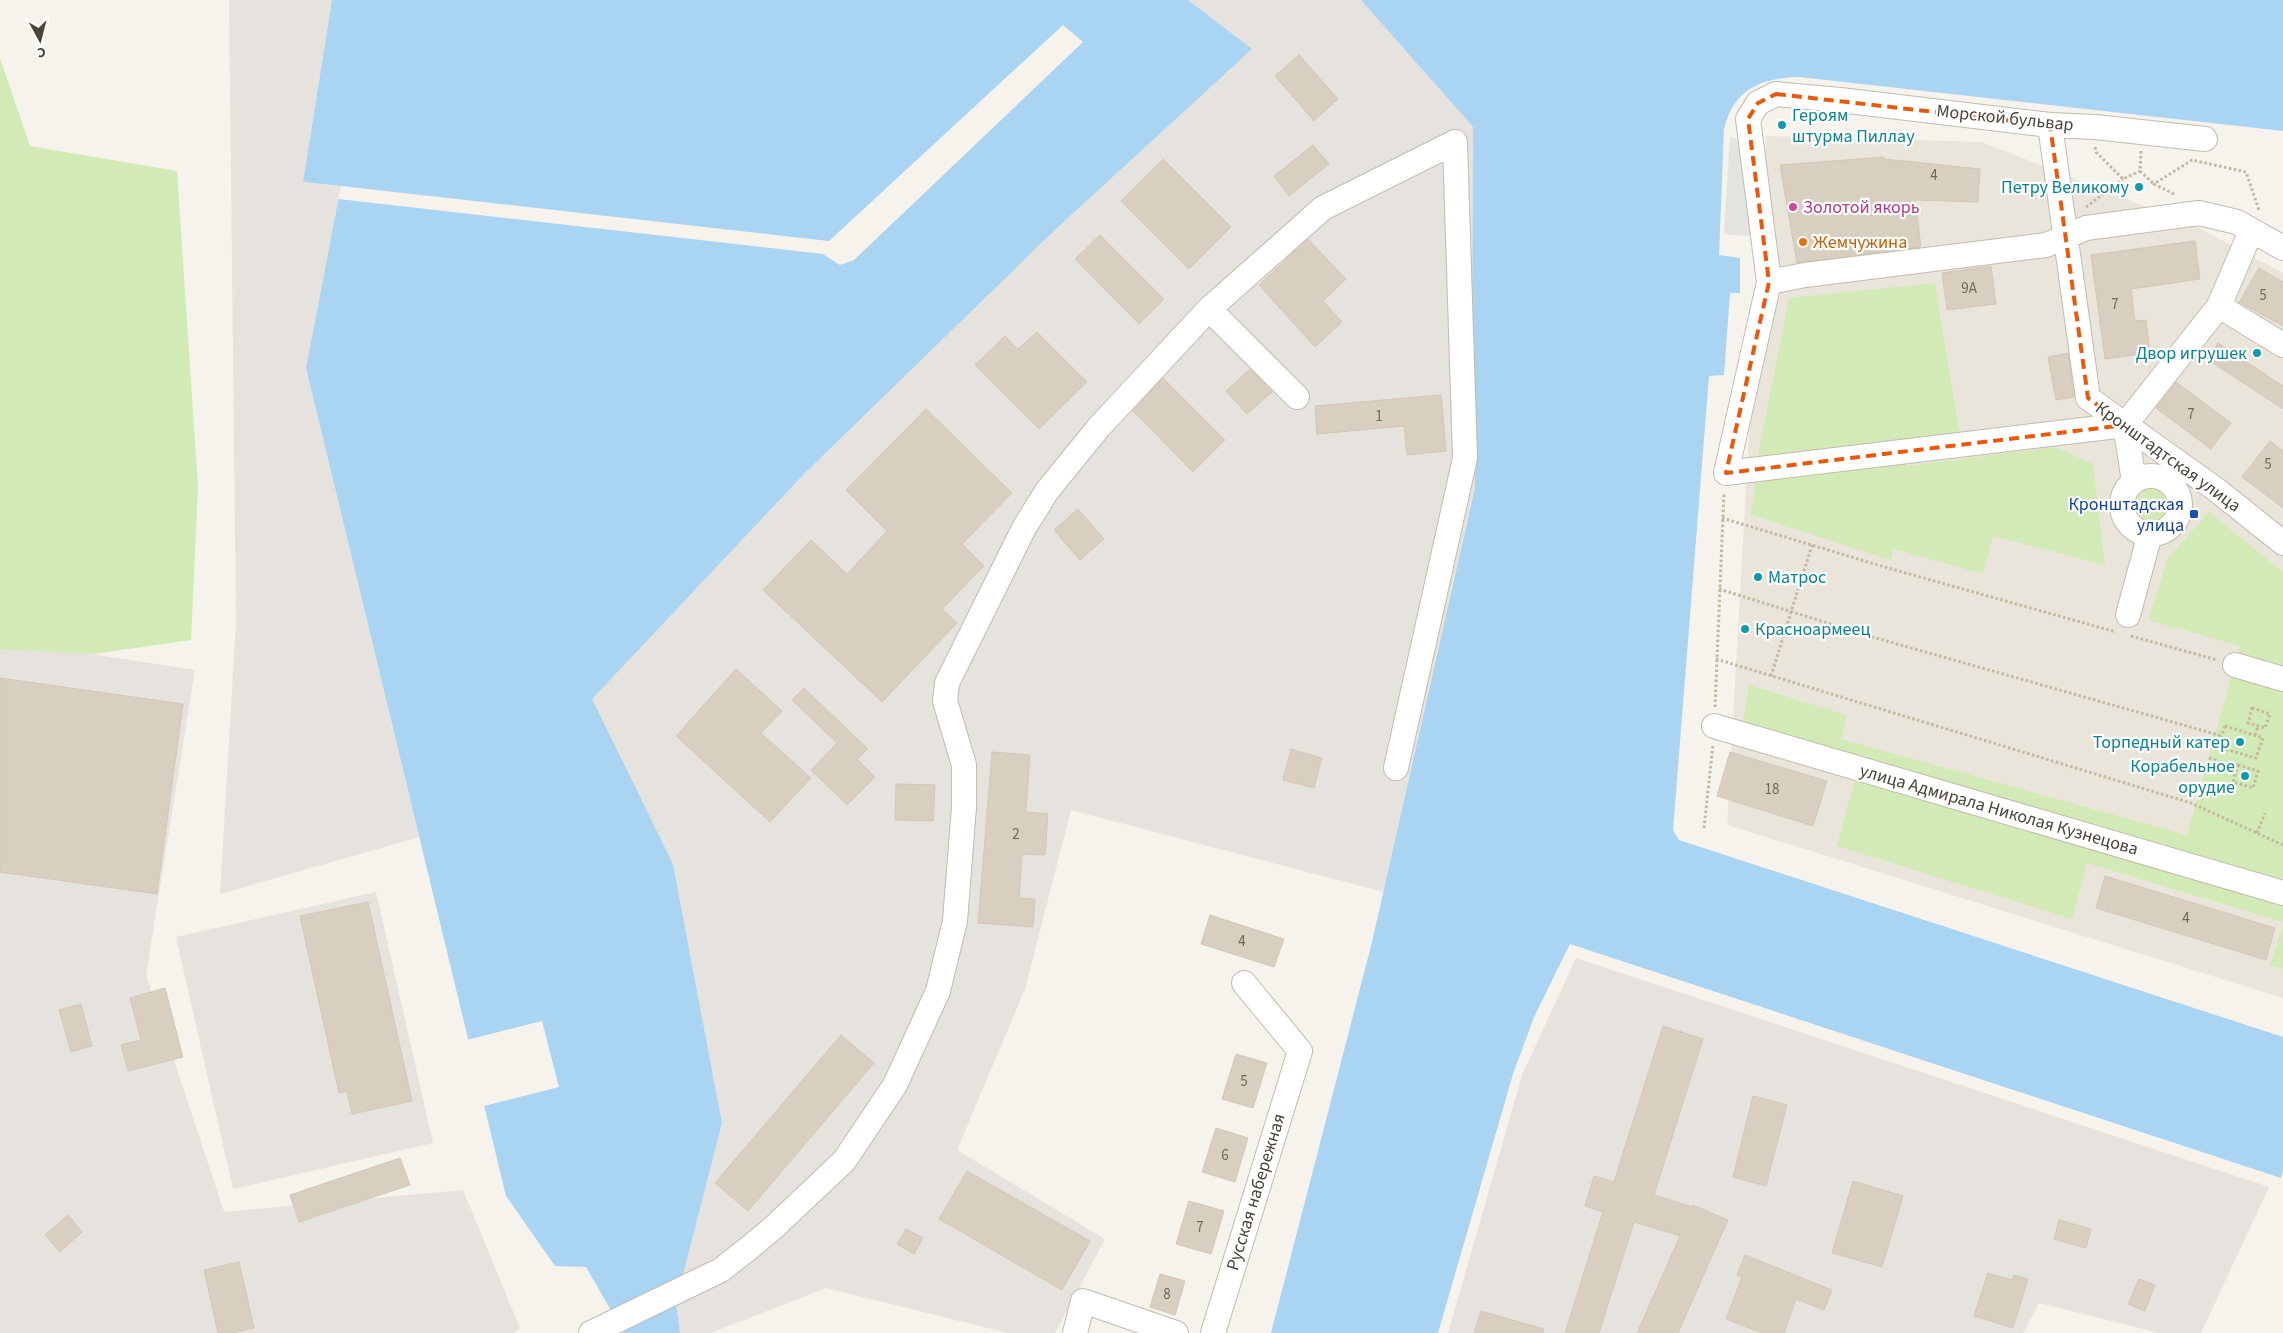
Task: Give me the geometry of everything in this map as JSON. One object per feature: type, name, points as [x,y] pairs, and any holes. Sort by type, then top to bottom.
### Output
[{"type":"street","name":"Морской бульвар","points":[[1769,282],[1748,119],[1758,103],[1776,94],[2050,125],[2095,127],[2205,139]]},
{"type":"street","name":"Кронштадтская улица","points":[[2050,125],[2088,398],[2125,425],[2182,479],[2283,543]]},
{"type":"street","points":[[591,1333],[721,1270],[755,1243],[844,1161],[895,1085],[938,992],[955,921],[964,807],[964,765],[945,702],[947,683],[1024,528],[1047,491],[1099,427],[1209,308],[1323,208],[1455,142],[1465,458],[1396,768]]},
{"type":"street","points":[[2256,222],[2219,306],[2125,425],[1726,473],[1769,282],[1805,275],[2046,245],[2086,228],[2199,213],[2237,222],[2256,222],[2283,248]]},
{"type":"street","points":[[2219,306],[2283,346]]},
{"type":"street","points":[[1209,308],[1297,397]]},
{"type":"street","points":[[2125,425],[2134,481]]},
{"type":"street","points":[[2152,475],[2169,481],[2182,479],[2179,515],[2168,529],[2150,534],[2133,528],[2118,514],[2123,495],[2134,481],[2142,476],[2152,475]]},
{"type":"street","points":[[2126,628],[2150,534]]},
{"type":"street","points":[[2235,665],[2283,679]]},
{"type":"street","name":"улица Адмирала Николая Кузнецова","points":[[1714,726],[2283,893]]},
{"type":"street","name":"Русская набережная","points":[[1213,1333],[1300,1052],[1244,983]]},
{"type":"street","points":[[1075,1333],[1083,1301],[1176,1333]]},
{"type":"path","points":[[2095,127],[2096,152],[2124,178],[2140,171]]},
{"type":"path","points":[[2140,171],[2142,132]]},
{"type":"path","points":[[2154,184],[2192,160],[2246,172],[2256,222]]},
{"type":"path","points":[[2140,171],[2154,184],[2192,204],[2199,213]]},
{"type":"path","points":[[1704,828],[1714,726],[1722,518],[1726,473]]},
{"type":"path","points":[[1722,518],[1812,545],[2126,628],[2235,665]]},
{"type":"path","points":[[1771,676],[1812,545]]},
{"type":"path","points":[[1719,589],[2222,736]]},
{"type":"path","points":[[1716,659],[2192,803],[2283,846]]},
{"type":"path","points":[[2252,708],[2270,714],[2265,728],[2258,726],[2248,723],[2252,708]]},
{"type":"path","points":[[2225,726],[2263,738],[2256,758],[2218,747],[2222,736],[2225,726]]},
{"type":"path","points":[[2255,735],[2258,726]]},
{"type":"path","points":[[2208,758],[2237,768],[2238,765],[2258,771],[2253,788],[2233,782],[2237,768]]},
{"type":"path","points":[[2257,833],[2265,813]]},
{"type":"highlighted area","points":[[1776,94],[2050,125],[2088,398],[2125,425],[1726,473],[1769,282],[1748,119],[1758,103]]},
{"type":"shaded area","points":[[229,0],[332,0],[303,182],[341,186],[306,368],[419,837],[220,894],[236,622]]},
{"type":"shaded area","points":[[1188,0],[1361,0],[1473,127],[1472,345],[1475,488],[1384,892],[1071,810],[1025,989],[957,1150],[1105,1239],[1055,1333],[1008,1333],[826,1288],[711,1333],[680,1333],[676,1302],[722,1123],[673,864],[591,699],[804,474],[1057,228],[1251,49]]},
{"type":"shaded area","points":[[1766,136],[1982,142],[2197,227],[2283,273],[2283,998],[1727,825]]},
{"type":"shaded area","points":[[1730,137],[1748,142],[1756,237],[1724,234]]},
{"type":"shaded area","points":[[0,640],[195,670],[146,975],[224,1212],[463,1190],[520,1328],[514,1333],[0,1333]]},
{"type":"shaded area","points":[[376,892],[433,1143],[233,1189],[176,937]]},
{"type":"shaded area","points":[[1576,958],[2269,1187],[2201,1333],[2159,1333],[2039,1303],[2023,1333],[1448,1333],[1522,1075]]},
{"type":"green space","points":[[0,58],[30,146],[177,171],[198,487],[191,640],[93,654],[0,649]]},
{"type":"green space","points":[[1935,283],[1960,437],[1904,441],[1907,466],[2055,447],[2093,464],[2105,565],[1993,536],[1983,574],[1894,549],[1891,560],[1751,515],[1759,450],[1789,298]]},
{"type":"green space","points":[[2151,489],[2157,490],[2162,494],[2166,499],[2166,511],[2162,516],[2157,520],[2151,521],[2145,520],[2140,516],[2136,511],[2135,505],[2136,499],[2140,494],[2145,490]]},
{"type":"green space","points":[[2209,512],[2283,572],[2283,922],[2087,863],[2072,919],[1837,846],[1860,761],[1742,728],[1749,685],[1847,715],[1841,739],[2187,835],[2240,646],[2148,620],[2168,558]]},
{"type":"green space","points":[[2283,925],[2283,969],[2270,965]]},
{"type":"water","points":[[332,0],[1188,0],[1252,49],[1057,228],[804,474],[592,699],[673,864],[722,1123],[676,1302],[680,1333],[624,1333],[586,1267],[555,1266],[506,1196],[306,368],[341,186],[303,182]]},
{"type":"water","points":[[1361,0],[2283,0],[2283,131],[1799,77],[1761,83],[1742,95],[1735,104],[1724,129],[1719,255],[1740,258],[1740,293],[1730,293],[1724,375],[1709,376],[1673,830],[1679,840],[2283,1037],[2283,1171],[2281,1178],[1570,944],[1534,1017],[1513,1074],[1438,1333],[1271,1333],[1372,942],[1475,488],[1472,345],[1473,127]]},
{"type":"pier","points":[[1063,25],[1083,42],[854,260],[840,265],[823,254],[338,199],[341,186],[829,241]]},
{"type":"pier","points":[[542,1021],[559,1087],[484,1106],[467,1040]]},
{"type":"building","points":[[1299,55],[1338,99],[1314,121],[1275,76]]},
{"type":"building","points":[[1313,145],[1329,164],[1289,196],[1274,176]]},
{"type":"building","points":[[1884,157],[1884,159],[1980,169],[1978,202],[1915,200],[1921,247],[1797,263],[1780,165]]},
{"type":"building","points":[[1163,159],[1231,227],[1189,269],[1121,201]]},
{"type":"building","points":[[1100,235],[1164,299],[1139,324],[1075,259]]},
{"type":"building","points":[[1308,239],[1346,279],[1323,301],[1342,322],[1315,347],[1259,285]]},
{"type":"building","points":[[2195,241],[2200,279],[2131,289],[2135,321],[2146,320],[2150,353],[2105,359],[2091,255]]},
{"type":"building","points":[[1991,266],[1996,304],[1947,310],[1942,273]]},
{"type":"building","points":[[2259,268],[2283,282],[2283,326],[2239,302]]},
{"type":"building","points":[[1037,332],[1087,382],[1039,429],[975,365],[1005,336],[1018,349]]},
{"type":"building","points":[[2218,343],[2283,386],[2283,409],[2207,359]]},
{"type":"building","points":[[2068,353],[2074,397],[2056,400],[2048,357]]},
{"type":"building","points":[[1250,369],[1272,392],[1247,414],[1226,391]]},
{"type":"building","points":[[1163,378],[1225,440],[1193,472],[1133,411]]},
{"type":"building","points":[[2176,382],[2231,423],[2211,449],[2156,408]]},
{"type":"building","points":[[1441,395],[1446,451],[1407,455],[1404,426],[1317,434],[1315,406]]},
{"type":"building","points":[[926,409],[1012,493],[962,544],[984,566],[942,609],[957,623],[882,702],[763,590],[811,540],[847,574],[887,531],[846,490]]},
{"type":"building","points":[[2270,441],[2283,451],[2283,508],[2242,477]]},
{"type":"building","points":[[1078,509],[1104,539],[1080,560],[1054,530]]},
{"type":"building","points":[[736,669],[782,711],[761,733],[811,778],[770,822],[676,736]]},
{"type":"building","points":[[0,678],[183,704],[157,894],[0,872]]},
{"type":"building","points":[[804,688],[868,749],[857,759],[875,777],[847,805],[811,770],[837,743],[792,700]]},
{"type":"building","points":[[1291,749],[1322,758],[1314,788],[1283,780]]},
{"type":"building","points":[[992,752],[1030,755],[1026,812],[1048,814],[1045,855],[1022,854],[1019,898],[1035,899],[1033,927],[978,923]]},
{"type":"building","points":[[1730,752],[1827,781],[1813,826],[1717,796]]},
{"type":"building","points":[[896,784],[935,785],[933,821],[895,820]]},
{"type":"building","points":[[2105,876],[2275,928],[2266,960],[2096,908]]},
{"type":"building","points":[[368,902],[412,1101],[352,1114],[347,1091],[339,1093],[300,916]]},
{"type":"building","points":[[1210,915],[1284,939],[1274,967],[1201,944]]},
{"type":"building","points":[[165,988],[183,1057],[128,1071],[121,1045],[141,1040],[130,998]]},
{"type":"building","points":[[81,1004],[92,1046],[71,1052],[59,1010]]},
{"type":"building","points":[[1663,1026],[1703,1039],[1654,1195],[1692,1207],[1693,1205],[1728,1220],[1678,1333],[1637,1333],[1680,1236],[1634,1222],[1599,1333],[1565,1333],[1603,1212],[1585,1206],[1594,1176],[1614,1182]]},
{"type":"building","points":[[841,1035],[874,1063],[748,1211],[715,1183]]},
{"type":"building","points":[[1236,1054],[1267,1063],[1253,1108],[1222,1099]]},
{"type":"building","points":[[1753,1096],[1787,1105],[1766,1186],[1733,1177]]},
{"type":"building","points":[[1216,1128],[1248,1138],[1235,1182],[1202,1172]]},
{"type":"building","points":[[400,1158],[410,1185],[299,1222],[290,1195]]},
{"type":"building","points":[[967,1171],[1090,1241],[1062,1290],[939,1219]]},
{"type":"building","points":[[1853,1181],[1903,1196],[1882,1267],[1832,1253]]},
{"type":"building","points":[[1189,1201],[1224,1211],[1211,1254],[1176,1244]]},
{"type":"building","points":[[68,1215],[82,1232],[60,1252],[45,1235]]},
{"type":"building","points":[[2059,1220],[2091,1229],[2086,1248],[2054,1239]]},
{"type":"building","points":[[906,1229],[923,1238],[914,1254],[897,1244]]},
{"type":"building","points":[[1745,1255],[1832,1290],[1824,1310],[1796,1299],[1784,1333],[1762,1333],[1726,1319],[1742,1277],[1737,1275]]},
{"type":"building","points":[[239,1262],[254,1328],[233,1333],[218,1333],[204,1270]]},
{"type":"building","points":[[1988,1273],[2012,1280],[2014,1275],[2028,1279],[2013,1328],[1974,1316]]},
{"type":"building","points":[[1160,1274],[1185,1281],[1175,1315],[1150,1307]]},
{"type":"building","points":[[2139,1279],[2155,1285],[2145,1311],[2128,1304]]},
{"type":"building","points":[[1481,1311],[1544,1329],[1543,1333],[1474,1333]]},
{"type":"place","name":"Героям штурма Пиллау","points":[[1782,125]]},
{"type":"place","name":"Петру Великому","points":[[2139,187]]},
{"type":"place","name":"Золотой якорь","points":[[1793,207]]},
{"type":"place","name":"Жемчужина","points":[[1803,242]]},
{"type":"place","name":"Двор игрушек","points":[[2257,353]]},
{"type":"place","name":"Кронштадская улица","points":[[2194,514]]},
{"type":"place","name":"Матрос","points":[[1758,577]]},
{"type":"place","name":"Красноармеец","points":[[1745,629]]},
{"type":"place","name":"Торпедный катер","points":[[2240,742]]},
{"type":"place","name":"Корабельное орудие","points":[[2245,776]]}]
